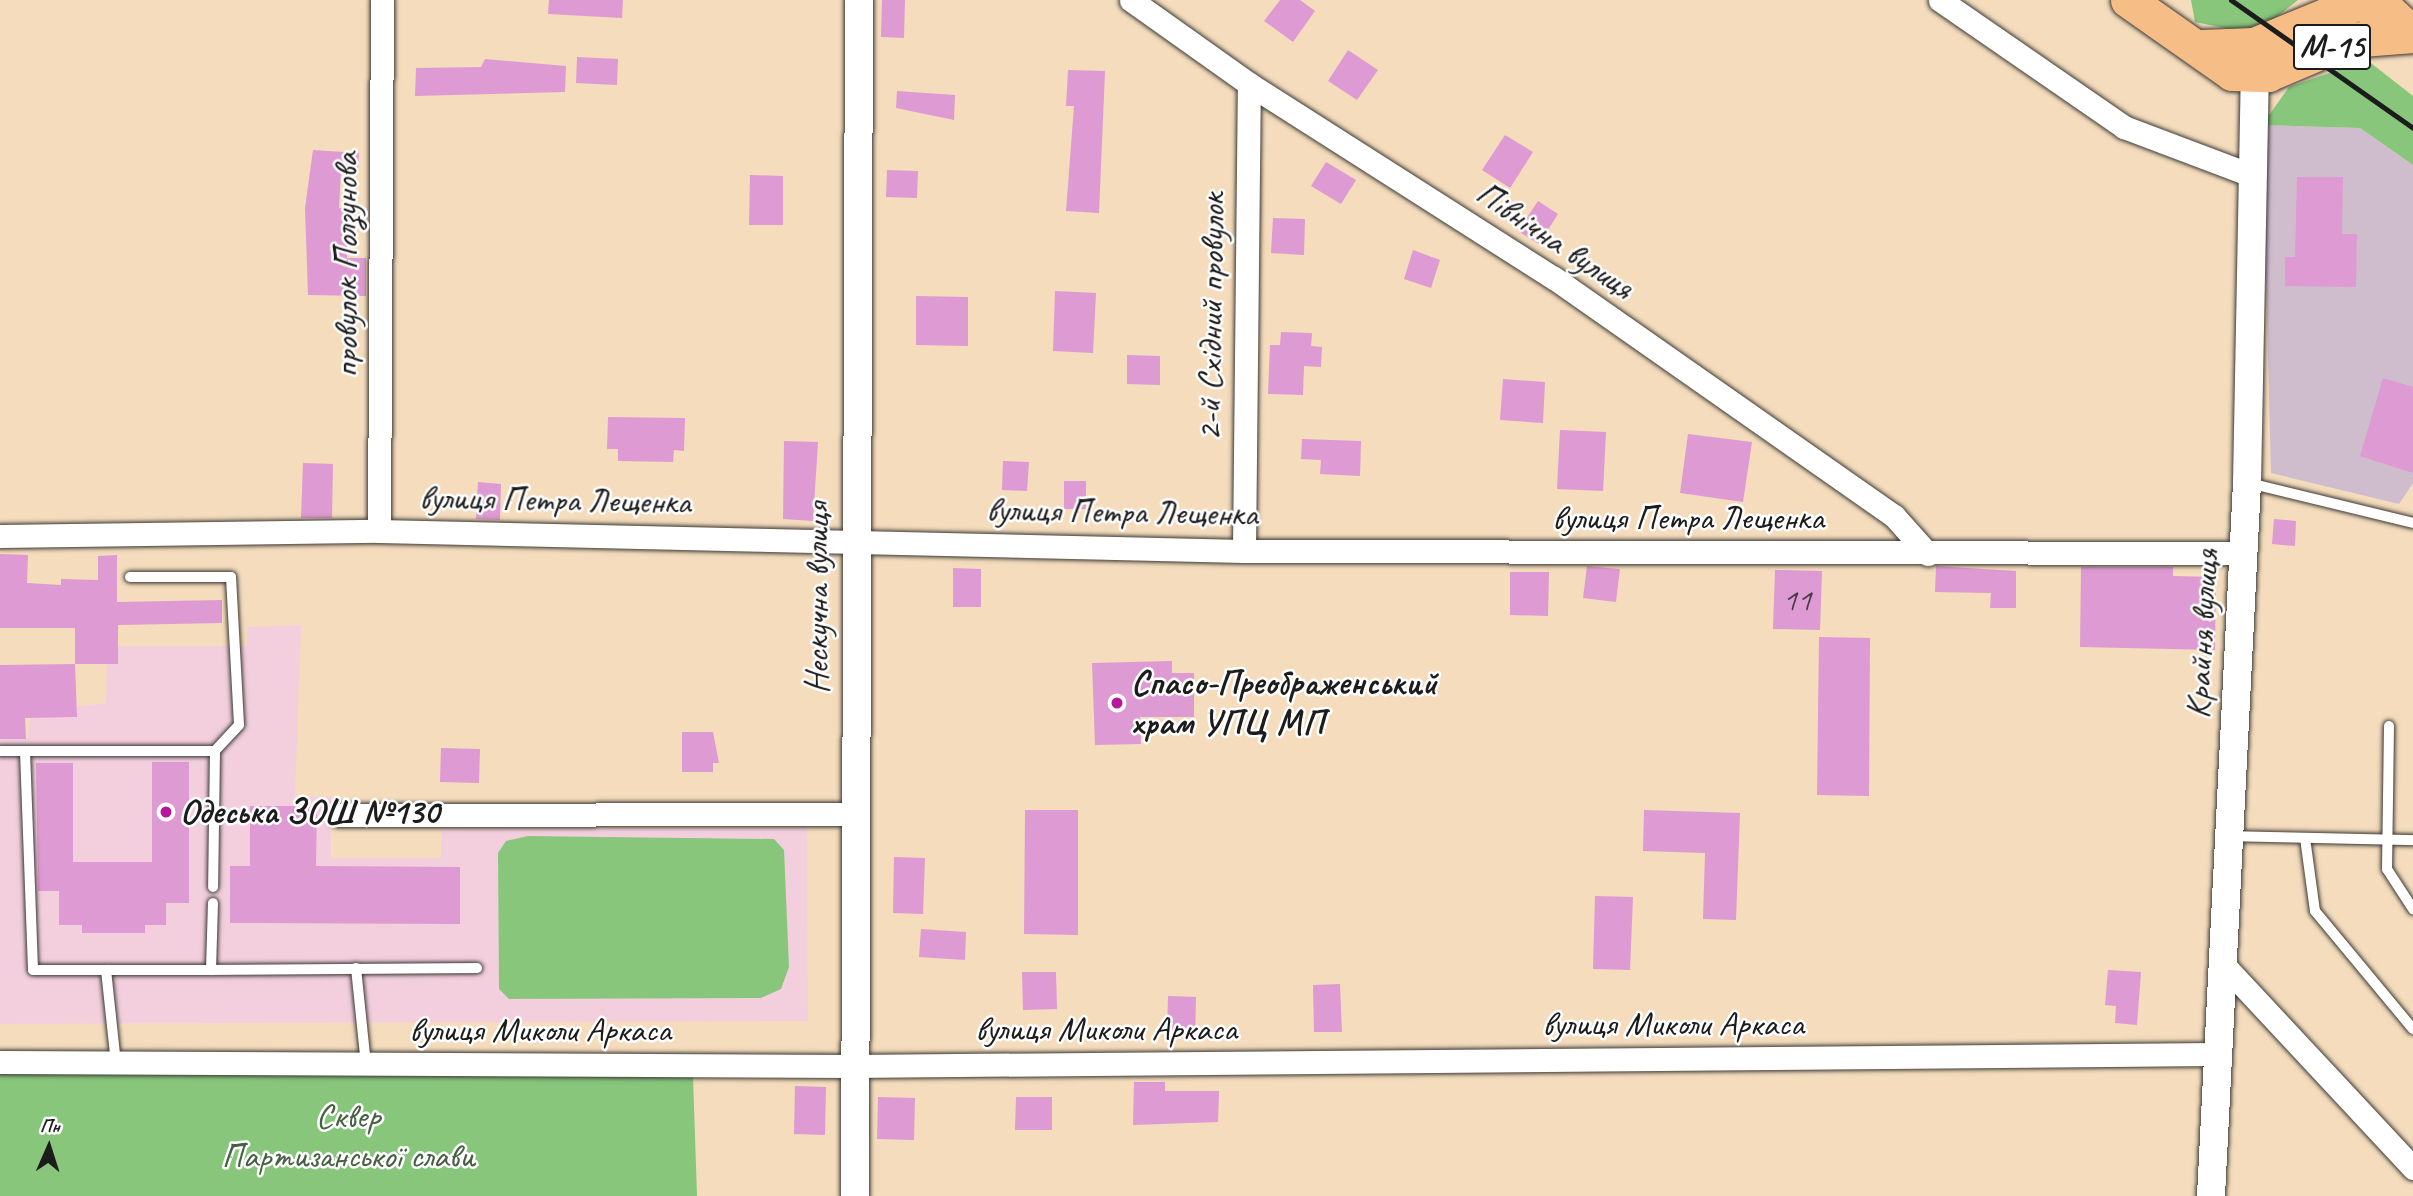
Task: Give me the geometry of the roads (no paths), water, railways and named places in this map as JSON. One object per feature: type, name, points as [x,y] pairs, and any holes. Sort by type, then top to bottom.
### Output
[{"type":"main road","name":"М-15","points":[[2128,0],[2201,47],[2254,60],[2347,40],[2413,34]]},
{"type":"main road","name":"М-15","points":[[2254,60],[2355,1],[2385,8],[2413,34]]},
{"type":"street","name":"провулок Ползунова","points":[[379,531],[382,0]]},
{"type":"street","name":"Нескучна вулиця","points":[[855,1196],[853,540],[859,0]]},
{"type":"street","name":"Північна вулиця","points":[[1131,0],[1249,84],[1554,278],[1894,516],[1928,554]]},
{"type":"street","points":[[1940,0],[2124,127],[2254,176]]},
{"type":"street","name":"Крайня вулиця","points":[[2211,1196],[2214,1054],[2229,836],[2247,483],[2254,60]]},
{"type":"street","name":"2-й Східний провулок","points":[[1244,551],[1249,84]]},
{"type":"street","name":"вулиця Петра Лещенка","points":[[0,536],[379,531],[1244,551],[2243,553]]},
{"type":"street","points":[[339,815],[855,814]]},
{"type":"street","points":[[2221,962],[2413,1168]]},
{"type":"street","name":"вулиця Миколи Аркаса","points":[[0,1062],[855,1066],[2214,1054]]},
{"type":"lane","points":[[2247,483],[2413,523]]},
{"type":"lane","points":[[130,577],[231,577],[239,725],[215,751],[213,887]]},
{"type":"lane","points":[[2389,726],[2387,869],[2413,909]]},
{"type":"lane","points":[[0,751],[215,751]]},
{"type":"lane","points":[[25,751],[33,970],[477,968]]},
{"type":"lane","points":[[2229,836],[2413,840]]},
{"type":"lane","points":[[2305,838],[2315,911],[2413,1029]]},
{"type":"lane","points":[[211,970],[213,903]]},
{"type":"lane","points":[[356,968],[366,1064]]},
{"type":"lane","points":[[106,970],[116,1063]]},
{"type":"railway","points":[[2231,0],[2413,128]]},
{"type":"place","name":"Спасо-Преображенський храм УПЦ МП","points":[[1117,703]]},
{"type":"place","name":"Одеська ЗОШ №130","points":[[166,812]]},
{"type":"park label","name":"Сквер Партизанської слави","points":[[348,1136]]}]
